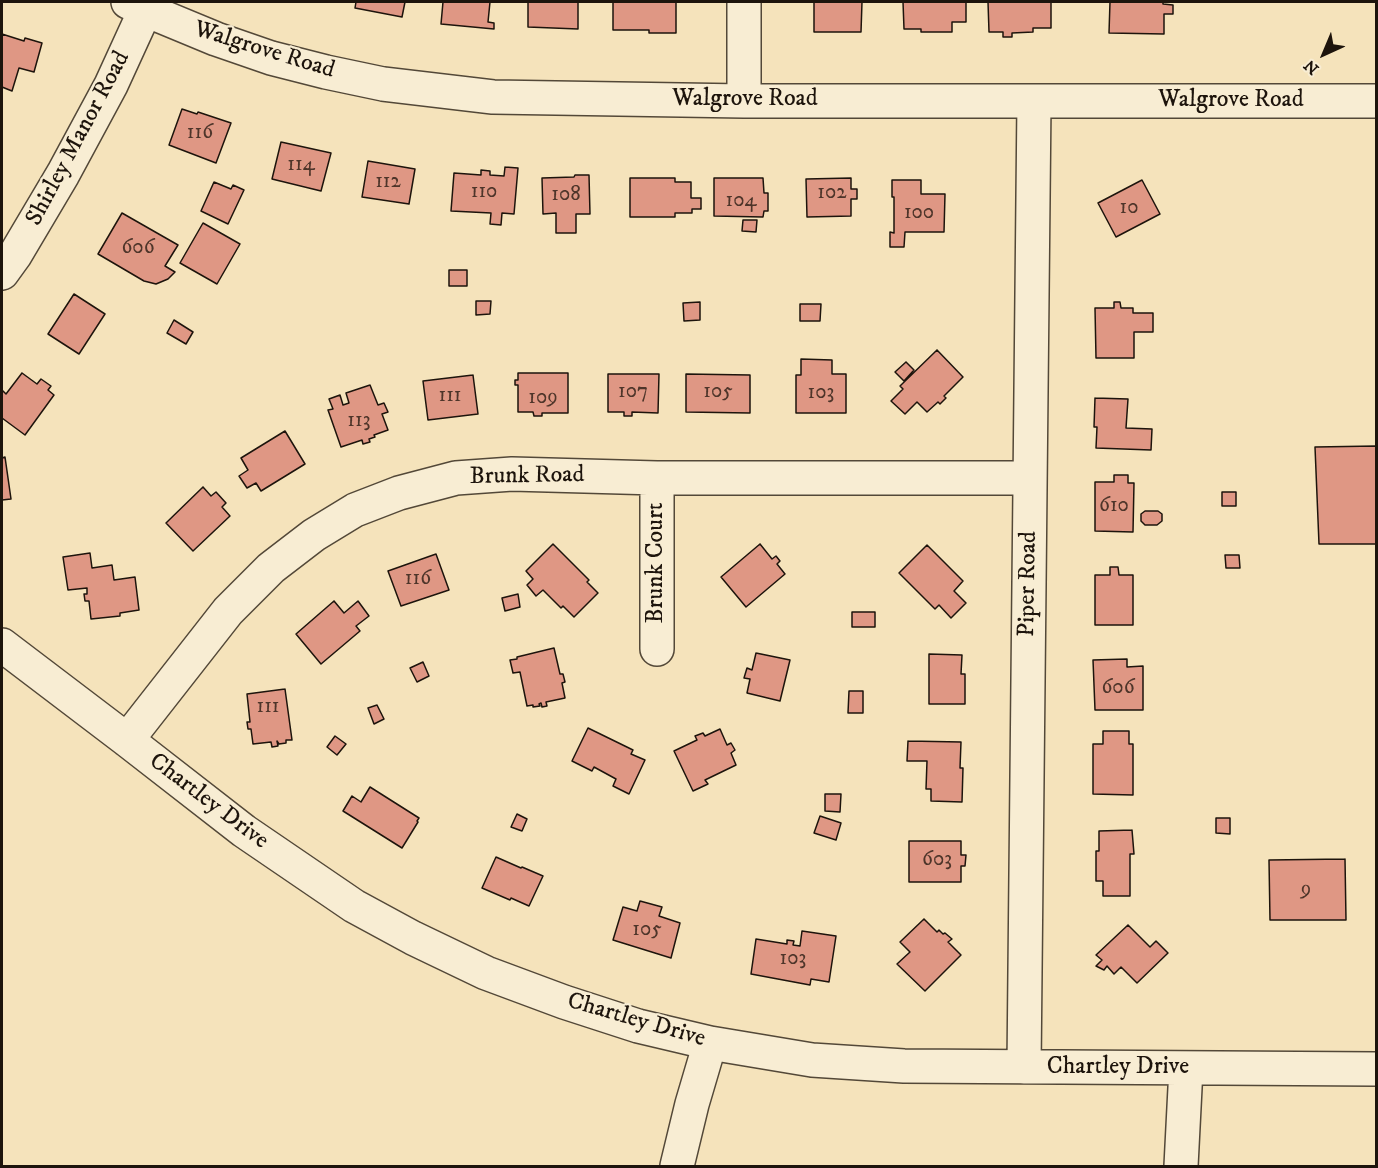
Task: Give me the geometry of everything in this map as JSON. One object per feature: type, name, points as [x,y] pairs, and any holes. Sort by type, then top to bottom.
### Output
[{"type":"street","points":[[744,2],[744,101]]},
{"type":"street","name":"Walgrove Road","points":[[141,4],[216,39],[271,58],[383,84],[493,98],[744,101],[1377,101]]},
{"type":"street","name":"Shirley Manor Road","points":[[2,273],[63,174],[111,85],[141,4]]},
{"type":"street","name":"Piper Road","points":[[1024,1067],[1034,100]]},
{"type":"street","name":"Brunk Road","points":[[126,740],[228,611],[272,567],[314,535],[356,510],[399,493],[456,478],[512,474],[657,478],[1030,478]]},
{"type":"street","name":"Brunk Court","points":[[657,478],[657,649]]},
{"type":"street","name":"Chartley Drive","points":[[2,645],[244,831],[354,906],[413,938],[486,973],[638,1026],[710,1043],[812,1060],[904,1066],[1377,1069]]},
{"type":"street","points":[[677,1167],[710,1043]]},
{"type":"street","points":[[1181,1167],[1185,1068]]},
{"type":"building","points":[[356,2],[405,2],[402,17],[355,8]]},
{"type":"building","points":[[443,2],[490,2],[488,22],[494,23],[494,29],[441,24]]},
{"type":"building","points":[[528,2],[578,2],[578,29],[528,27]]},
{"type":"building","points":[[613,2],[676,2],[676,33],[613,30]]},
{"type":"building","points":[[814,2],[862,2],[861,32],[814,32]]},
{"type":"building","points":[[903,2],[966,2],[966,22],[952,22],[952,32],[921,32],[921,29],[904,29]]},
{"type":"building","points":[[988,2],[1051,2],[1051,28],[1033,28],[1033,32],[1012,33],[1012,37],[1003,37],[1003,32],[989,32]]},
{"type":"building","points":[[1110,2],[1163,2],[1163,4],[1173,5],[1173,14],[1164,14],[1164,34],[1109,33]]},
{"type":"building","points":[[2,34],[24,41],[25,38],[42,43],[34,72],[19,68],[12,91],[2,87]]},
{"type":"building","points":[[182,109],[231,123],[216,163],[169,145]]},
{"type":"building","points":[[281,142],[331,153],[321,191],[272,179]]},
{"type":"building","points":[[368,161],[415,169],[409,204],[362,197]]},
{"type":"building","points":[[505,167],[518,168],[514,214],[502,213],[501,225],[490,224],[491,213],[451,211],[454,173],[481,175],[481,170],[490,171],[490,175],[504,176]]},
{"type":"building","points":[[575,175],[589,175],[590,214],[576,214],[576,233],[556,233],[556,213],[543,214],[542,178],[574,177]]},
{"type":"building","points":[[630,178],[675,178],[675,182],[691,182],[691,198],[701,198],[701,209],[692,209],[692,213],[675,213],[675,217],[630,217]]},
{"type":"building","points":[[714,178],[763,178],[764,193],[768,193],[768,211],[764,211],[763,217],[714,216]]},
{"type":"building","points":[[851,178],[851,189],[857,189],[857,199],[851,199],[851,216],[807,217],[806,179]]},
{"type":"building","points":[[892,180],[921,180],[921,194],[945,194],[944,232],[905,232],[904,247],[890,247],[890,232],[894,233]]},
{"type":"building","points":[[1142,180],[1160,214],[1116,237],[1098,203]]},
{"type":"building","points":[[214,182],[231,189],[233,185],[244,190],[228,224],[201,211]]},
{"type":"building","points":[[122,213],[178,245],[165,266],[175,272],[168,279],[156,284],[144,281],[98,254]]},
{"type":"building","points":[[743,220],[757,220],[756,232],[742,231]]},
{"type":"building","points":[[203,223],[240,244],[217,284],[180,263]]},
{"type":"building","points":[[449,270],[467,270],[467,286],[449,286]]},
{"type":"building","points":[[74,294],[105,314],[79,354],[48,334]]},
{"type":"building","points":[[476,301],[491,301],[490,314],[476,315]]},
{"type":"building","points":[[700,302],[700,320],[684,321],[683,303]]},
{"type":"building","points":[[1114,302],[1120,302],[1121,308],[1133,308],[1133,313],[1153,313],[1153,332],[1134,332],[1134,358],[1096,358],[1095,308],[1114,308]]},
{"type":"building","points":[[800,304],[821,304],[820,321],[800,321]]},
{"type":"building","points":[[174,320],[193,332],[186,344],[167,333]]},
{"type":"building","points":[[937,350],[963,377],[944,396],[946,398],[940,404],[938,402],[927,412],[917,402],[905,414],[891,401],[903,389],[900,386]]},
{"type":"building","points":[[801,359],[832,360],[832,374],[846,374],[846,413],[796,413],[796,375],[801,375]]},
{"type":"building","points":[[906,362],[914,370],[904,381],[895,372]]},
{"type":"building","points":[[22,373],[37,384],[41,379],[51,386],[48,390],[54,395],[25,435],[2,418],[2,393],[3,391],[6,394]]},
{"type":"building","points":[[518,373],[568,373],[568,413],[542,413],[542,416],[534,416],[533,412],[518,412],[518,385],[515,385],[515,380],[518,380]]},
{"type":"building","points":[[608,374],[659,374],[658,413],[632,412],[632,416],[624,416],[624,412],[608,412]]},
{"type":"building","points":[[686,374],[750,375],[750,413],[686,412]]},
{"type":"building","points":[[473,375],[478,414],[428,420],[423,381]]},
{"type":"building","points":[[370,385],[378,405],[384,403],[388,412],[382,414],[388,430],[374,435],[375,437],[369,439],[370,442],[363,444],[362,440],[341,447],[328,410],[333,409],[329,399],[340,395],[343,405],[349,403],[346,393]]},
{"type":"building","points":[[1095,398],[1128,399],[1126,428],[1152,429],[1151,450],[1096,448]]},
{"type":"building","points":[[285,431],[305,464],[261,491],[256,483],[247,488],[239,476],[248,470],[241,458]]},
{"type":"building","points":[[1376,446],[1376,544],[1319,544],[1315,447]]},
{"type":"building","points":[[5,457],[11,499],[2,500],[2,458]]},
{"type":"building","points":[[1114,475],[1128,475],[1128,483],[1134,483],[1133,532],[1095,531],[1095,482],[1114,482]]},
{"type":"building","points":[[203,487],[211,496],[216,492],[226,503],[222,507],[230,516],[193,551],[166,523]]},
{"type":"building","points":[[1222,492],[1236,492],[1236,506],[1222,506]]},
{"type":"building","points":[[1145,511],[1158,511],[1162,514],[1162,521],[1157,525],[1145,525],[1141,521],[1141,514]]},
{"type":"building","points":[[553,544],[589,580],[587,582],[598,593],[574,617],[543,590],[536,596],[527,585],[533,579],[526,571]]},
{"type":"building","points":[[760,544],[772,559],[776,556],[780,561],[777,564],[785,574],[746,607],[721,577]]},
{"type":"building","points":[[927,545],[963,581],[954,591],[966,603],[951,618],[939,605],[935,609],[899,573]]},
{"type":"building","points":[[90,553],[92,568],[112,565],[114,580],[135,577],[139,610],[120,613],[120,616],[91,619],[89,601],[85,601],[84,594],[87,594],[87,588],[68,590],[63,557]]},
{"type":"building","points":[[436,554],[449,590],[401,606],[388,571]]},
{"type":"building","points":[[1225,555],[1239,555],[1240,568],[1226,568]]},
{"type":"building","points":[[1110,567],[1118,567],[1119,575],[1133,575],[1133,625],[1095,625],[1095,575],[1110,575]]},
{"type":"building","points":[[518,594],[520,607],[505,611],[502,598]]},
{"type":"building","points":[[334,601],[344,613],[358,601],[369,616],[356,626],[360,631],[321,664],[296,634]]},
{"type":"building","points":[[852,612],[875,612],[875,627],[852,627]]},
{"type":"building","points":[[554,648],[560,674],[563,674],[565,682],[562,683],[565,698],[546,702],[547,706],[542,707],[541,703],[540,706],[527,706],[520,672],[513,673],[510,660]]},
{"type":"building","points":[[756,653],[790,660],[780,701],[747,693],[750,679],[744,678],[747,668],[752,670]]},
{"type":"building","points":[[929,654],[962,655],[961,674],[965,674],[965,704],[929,704]]},
{"type":"building","points":[[1127,659],[1127,667],[1143,666],[1143,710],[1095,710],[1093,660]]},
{"type":"building","points":[[423,662],[429,676],[417,682],[410,668]]},
{"type":"building","points":[[285,689],[292,740],[279,744],[277,741],[278,746],[272,747],[271,742],[253,744],[251,729],[248,729],[247,722],[250,722],[247,694]]},
{"type":"building","points":[[849,691],[863,691],[863,713],[848,713]]},
{"type":"building","points":[[377,705],[384,719],[374,724],[368,708]]},
{"type":"building","points":[[588,728],[633,750],[631,754],[645,760],[629,794],[613,786],[616,779],[594,767],[592,771],[572,761]]},
{"type":"building","points":[[720,729],[727,745],[731,743],[735,750],[731,753],[736,765],[705,780],[708,784],[693,791],[674,751],[697,740],[695,736],[703,733],[705,736]]},
{"type":"building","points":[[1103,731],[1129,731],[1129,744],[1133,744],[1133,795],[1093,794],[1093,744],[1103,744]]},
{"type":"building","points":[[335,736],[346,744],[337,755],[327,747]]},
{"type":"building","points":[[908,741],[961,742],[962,802],[931,801],[931,789],[926,789],[927,761],[907,761]]},
{"type":"building","points":[[370,787],[419,818],[402,848],[343,811],[352,796],[361,802]]},
{"type":"building","points":[[825,794],[841,794],[840,812],[825,811]]},
{"type":"building","points":[[517,814],[527,819],[522,831],[511,827]]},
{"type":"building","points":[[820,816],[841,823],[836,840],[814,833]]},
{"type":"building","points":[[1216,818],[1230,818],[1230,834],[1216,833]]},
{"type":"building","points":[[1132,830],[1134,854],[1130,854],[1130,896],[1103,896],[1103,881],[1096,881],[1099,831]]},
{"type":"building","points":[[909,841],[961,841],[961,855],[966,855],[965,866],[961,866],[961,882],[909,882]]},
{"type":"building","points":[[496,857],[543,876],[529,906],[482,888]]},
{"type":"building","points":[[1345,859],[1346,920],[1270,920],[1269,860]]},
{"type":"building","points":[[640,901],[662,907],[659,916],[680,923],[671,958],[613,940],[623,907],[637,911]]},
{"type":"building","points":[[924,919],[937,932],[939,930],[952,939],[948,942],[961,955],[925,991],[897,964],[910,952],[900,942]]},
{"type":"building","points":[[1128,925],[1150,947],[1156,941],[1168,953],[1137,983],[1121,967],[1114,974],[1107,966],[1104,970],[1096,966],[1102,960],[1096,955]]},
{"type":"building","points":[[802,931],[836,936],[829,982],[811,979],[810,985],[751,974],[756,939],[787,944],[787,940],[794,941],[793,945],[800,946]]}]
